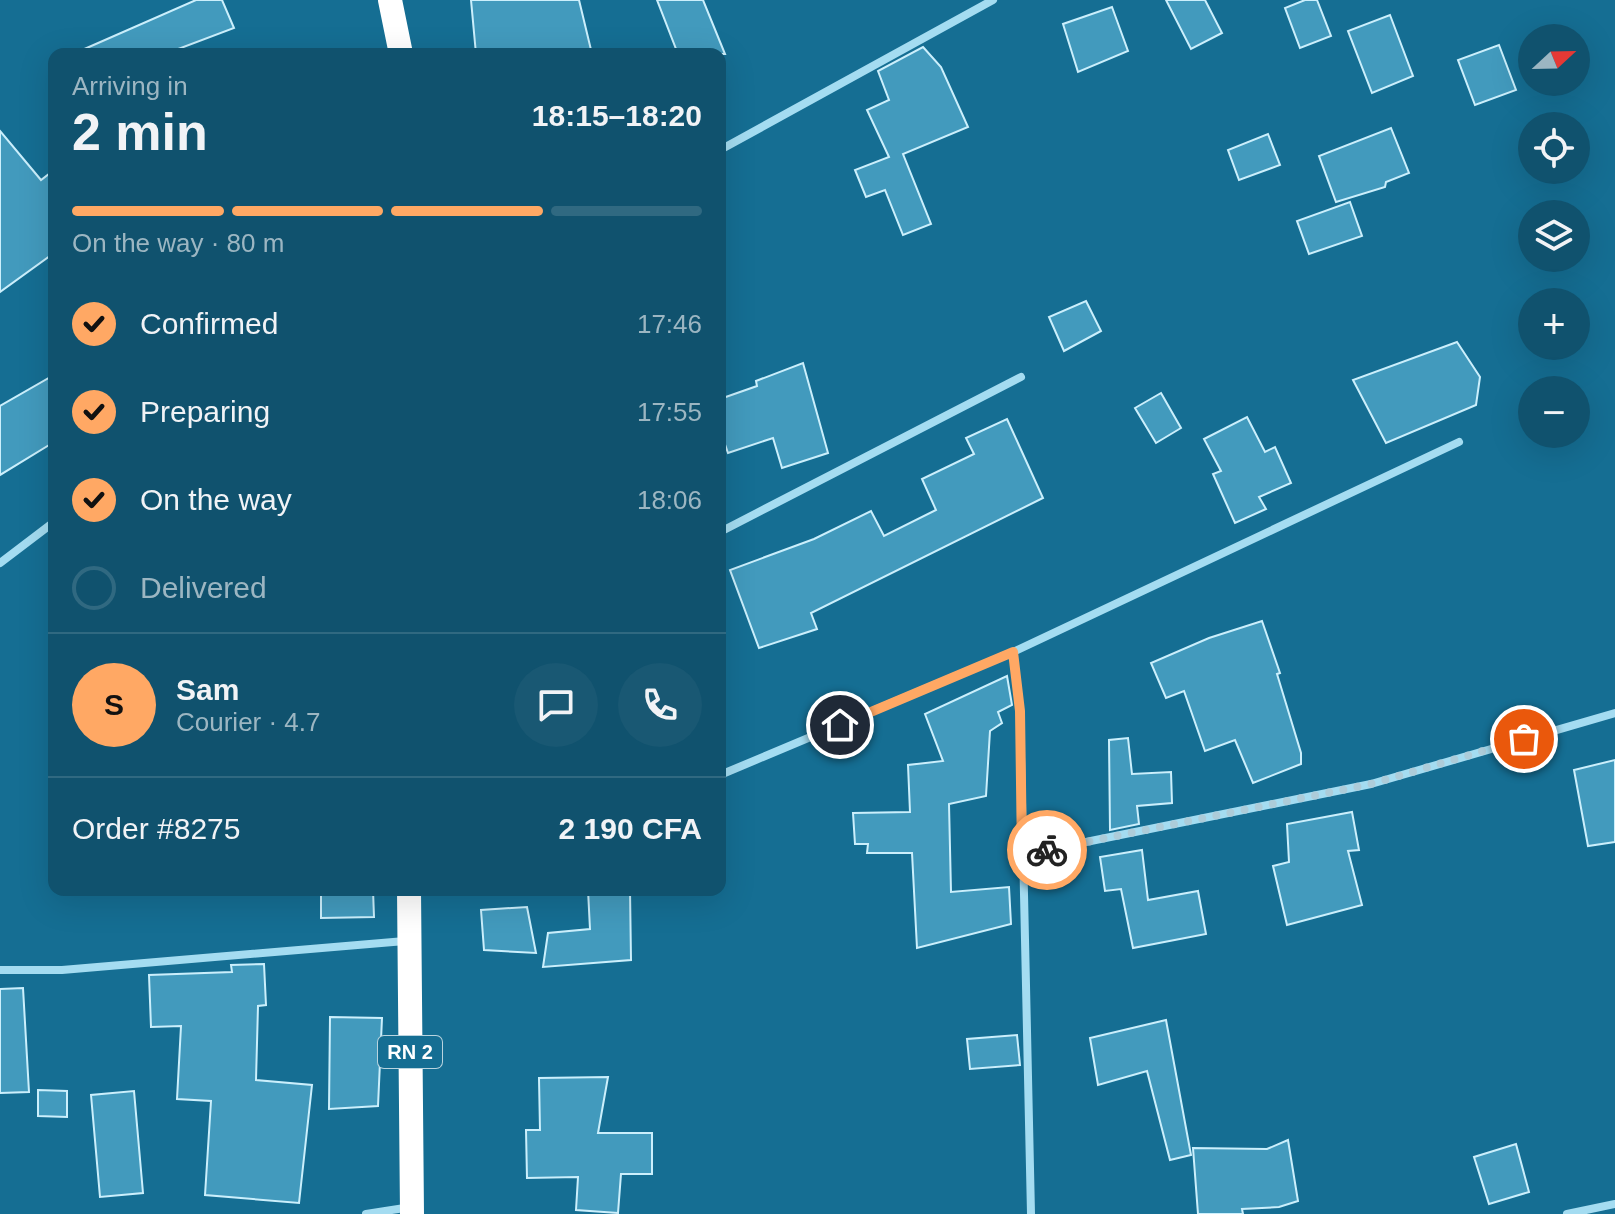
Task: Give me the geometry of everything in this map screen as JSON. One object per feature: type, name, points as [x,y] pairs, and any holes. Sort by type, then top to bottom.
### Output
[{"type":"highway","points":[[390,0],[400,48]]},
{"type":"highway","name":"RN 2","points":[[409,896],[412,1210]]},
{"type":"street","points":[[726,147],[993,0]]},
{"type":"street","points":[[726,529],[1021,377]]},
{"type":"street","points":[[726,772],[1013,652],[1459,442]]},
{"type":"street","points":[[0,563],[48,527]]},
{"type":"street","points":[[1013,652],[1020,711],[1031,1214]]},
{"type":"street","points":[[1022,855],[1371,784],[1615,713]]},
{"type":"street","points":[[0,970],[62,970],[410,940]]},
{"type":"street","points":[[1567,1214],[1615,1204]]},
{"type":"street","points":[[366,1214],[412,1210]]},
{"type":"building","points":[[196,0],[222,0],[234,28],[181,48],[87,48]]},
{"type":"building","points":[[471,0],[579,0],[591,48],[475,48]]},
{"type":"building","points":[[657,0],[703,0],[723,48],[676,48]]},
{"type":"building","points":[[1166,0],[1205,0],[1222,33],[1191,49]]},
{"type":"building","points":[[1305,0],[1317,0],[1331,36],[1300,48],[1285,8]]},
{"type":"building","points":[[1112,7],[1128,51],[1078,72],[1063,24]]},
{"type":"building","points":[[1390,15],[1413,76],[1372,93],[1348,31]]},
{"type":"building","points":[[1499,45],[1516,90],[1475,105],[1458,60]]},
{"type":"building","points":[[923,47],[941,67],[968,127],[903,154],[931,224],[903,235],[885,190],[866,197],[855,170],[889,157],[867,110],[889,100],[878,71]]},
{"type":"building","points":[[1391,128],[1409,173],[1386,182],[1385,187],[1336,202],[1319,156]]},
{"type":"building","points":[[0,131],[41,180],[48,175],[48,257],[0,292]]},
{"type":"building","points":[[1268,134],[1280,165],[1239,180],[1228,150]]},
{"type":"building","points":[[1350,202],[1362,236],[1309,254],[1297,221]]},
{"type":"building","points":[[1086,301],[1101,331],[1064,351],[1049,317]]},
{"type":"building","points":[[1457,342],[1480,377],[1476,405],[1386,443],[1353,380]]},
{"type":"building","points":[[803,363],[828,453],[782,468],[773,438],[728,453],[726,397],[757,386],[756,381]]},
{"type":"building","points":[[48,378],[48,446],[0,475],[0,406]]},
{"type":"building","points":[[1161,393],[1181,428],[1156,443],[1135,408]]},
{"type":"building","points":[[1247,417],[1265,452],[1275,447],[1291,483],[1259,497],[1266,509],[1235,523],[1213,474],[1221,471],[1204,439]]},
{"type":"building","points":[[1007,419],[1043,498],[811,613],[817,629],[759,648],[730,570],[814,539],[871,511],[884,536],[936,510],[922,479],[974,454],[966,438]]},
{"type":"building","points":[[1262,621],[1280,673],[1277,674],[1301,753],[1301,764],[1253,783],[1235,740],[1205,751],[1184,691],[1166,698],[1151,663],[1209,638]]},
{"type":"building","points":[[1007,676],[1012,705],[998,712],[1002,723],[990,731],[986,796],[949,804],[951,892],[1009,887],[1011,924],[917,948],[912,853],[867,853],[868,844],[855,844],[853,813],[910,812],[908,765],[943,761],[925,714]]},
{"type":"building","points":[[1128,738],[1132,774],[1171,772],[1172,803],[1137,806],[1139,824],[1110,830],[1109,740]]},
{"type":"building","points":[[1615,760],[1615,842],[1588,846],[1574,770]]},
{"type":"building","points":[[1352,812],[1359,850],[1348,851],[1362,905],[1287,925],[1273,866],[1289,862],[1287,824]]},
{"type":"building","points":[[1142,850],[1148,900],[1198,891],[1206,934],[1133,948],[1121,889],[1105,891],[1100,857]]},
{"type":"building","points":[[321,896],[373,896],[374,917],[321,918]]},
{"type":"building","points":[[588,896],[630,896],[631,960],[543,967],[548,933],[590,929]]},
{"type":"building","points":[[527,907],[536,953],[484,950],[481,910]]},
{"type":"building","points":[[264,964],[266,1005],[258,1006],[256,1080],[312,1085],[299,1203],[205,1195],[211,1101],[177,1099],[181,1026],[151,1027],[149,975],[232,972],[231,965]]},
{"type":"building","points":[[23,988],[29,1092],[0,1093],[0,989]]},
{"type":"building","points":[[330,1017],[382,1018],[378,1106],[329,1109]]},
{"type":"building","points":[[1166,1020],[1191,1155],[1170,1160],[1147,1071],[1098,1085],[1090,1038]]},
{"type":"building","points":[[1017,1035],[1020,1065],[970,1069],[967,1039]]},
{"type":"building","points":[[608,1077],[598,1133],[652,1133],[652,1174],[621,1174],[618,1213],[576,1210],[578,1177],[527,1178],[526,1130],[540,1130],[539,1078]]},
{"type":"building","points":[[38,1090],[67,1091],[67,1117],[38,1116]]},
{"type":"building","points":[[134,1091],[143,1193],[100,1197],[91,1095]]},
{"type":"building","points":[[1288,1140],[1298,1201],[1279,1207],[1242,1209],[1243,1214],[1198,1214],[1193,1148],[1267,1149]]},
{"type":"building","points":[[1516,1144],[1529,1192],[1489,1204],[1474,1157]]},
{"type":"way so far","points":[[1047,850],[1371,784],[1524,739]]},
{"type":"route","points":[[840,725],[1013,652],[1020,711],[1022,855],[1047,850]]}]
